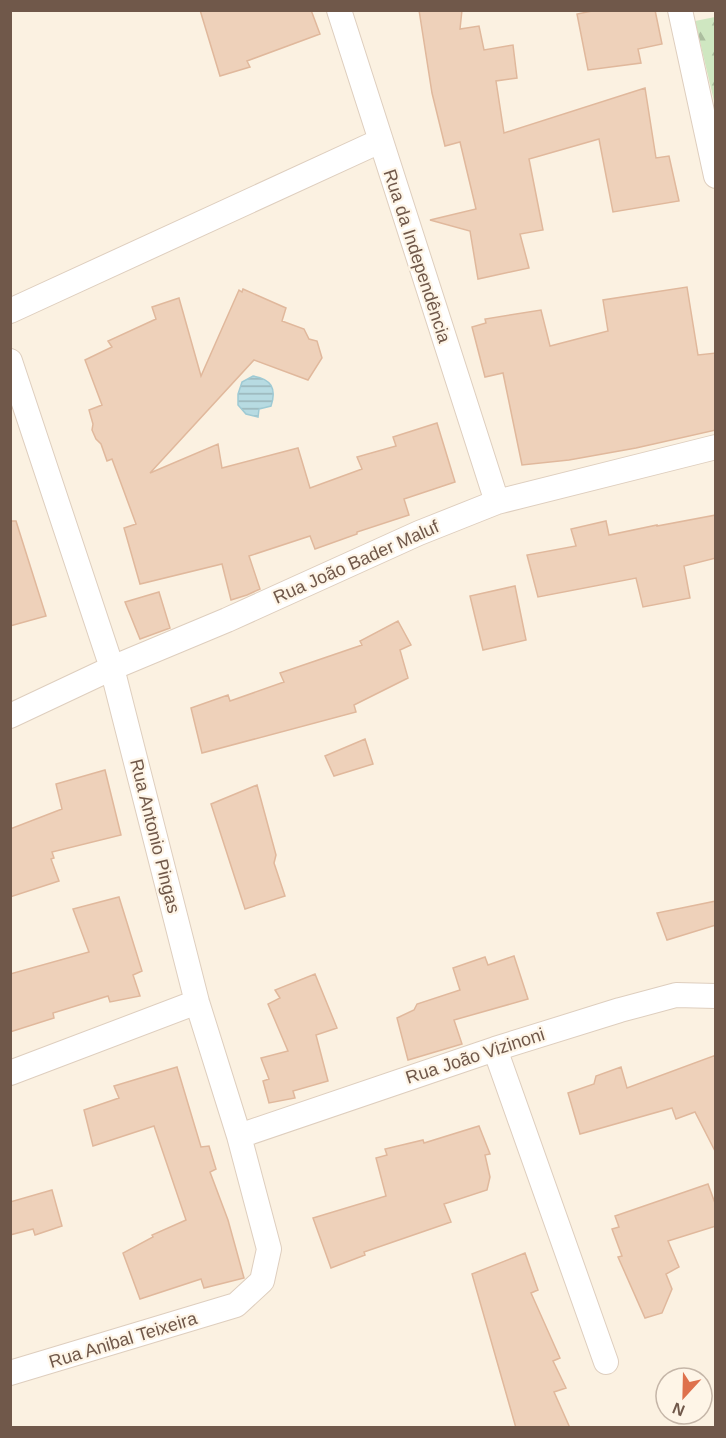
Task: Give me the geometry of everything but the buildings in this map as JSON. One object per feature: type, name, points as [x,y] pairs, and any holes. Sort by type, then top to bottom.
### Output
[{"type":"street","name":"Rua da Independência","points":[[339,10],[497,502]]},
{"type":"street","points":[[680,10],[716,176]]},
{"type":"street","points":[[10,311],[380,141]]},
{"type":"street","name":"Rua Antonio Pingas","points":[[10,361],[112,668],[197,1002],[239,1136],[269,1249],[262,1281],[236,1305]]},
{"type":"street","name":"Rua João Bader Maluf","points":[[10,716],[112,668],[227,620],[419,533],[497,502],[716,447]]},
{"type":"street","name":"Rua João Vizinoni","points":[[239,1136],[495,1049],[620,1010],[676,995],[716,996]]},
{"type":"street","points":[[10,1073],[197,1002]]},
{"type":"street","points":[[495,1049],[606,1362]]},
{"type":"street","name":"Rua Anibal Teixeira","points":[[10,1373],[236,1305]]},
{"type":"green space","points":[[716,17],[715,105],[695,21]]},
{"type":"water","points":[[253,376],[264,379],[273,389],[271,406],[259,409],[258,417],[246,414],[238,405],[238,394],[242,382]]}]
